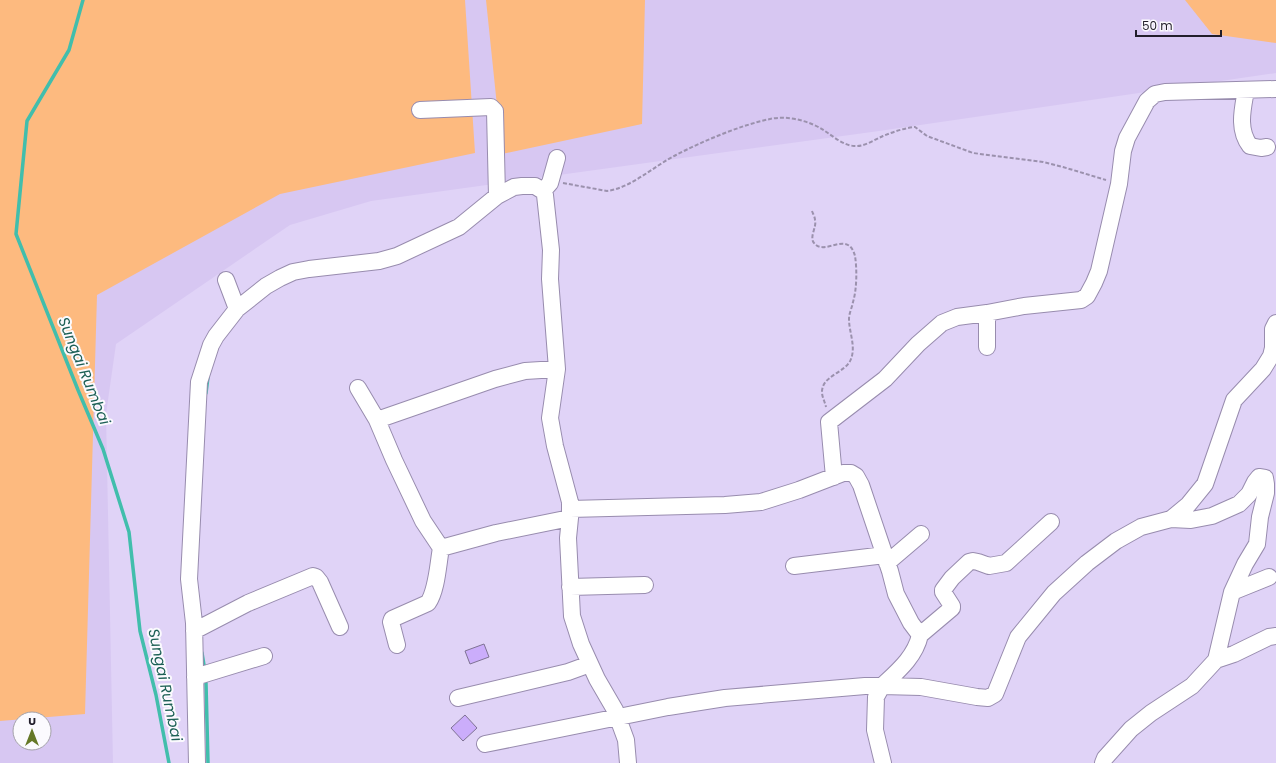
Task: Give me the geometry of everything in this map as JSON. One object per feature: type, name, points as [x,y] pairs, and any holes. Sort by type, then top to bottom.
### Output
[{"type":"street","points":[[834,476],[829,422],[884,378],[918,344],[942,323],[957,317],[1033,304],[1076,301],[1087,296],[1099,271],[1119,184],[1123,151],[1127,138],[1142,108],[1154,94],[1165,92],[1276,89]]},
{"type":"street","points":[[1246,90],[1241,117],[1244,134],[1250,146],[1267,147]]},
{"type":"street","points":[[420,110],[491,107],[495,111],[497,196]]},
{"type":"street","points":[[557,158],[547,187],[546,202],[551,250],[551,293],[557,369],[550,418],[555,446],[570,502],[568,538],[572,616],[581,644],[590,664],[615,710],[626,740],[628,763]]},
{"type":"street","points":[[197,763],[194,631],[189,579],[199,382],[211,345],[221,328],[237,309],[266,286],[293,272],[379,261],[397,256],[459,227],[497,196],[514,187],[547,187]]},
{"type":"street","points":[[226,280],[237,309]]},
{"type":"street","points":[[987,313],[987,347]]},
{"type":"street","points":[[1171,519],[1188,505],[1205,484],[1234,400],[1263,369],[1271,356],[1274,348],[1273,329],[1276,323]]},
{"type":"street","points":[[377,420],[495,379],[525,371],[557,369]]},
{"type":"street","points":[[358,388],[377,420],[423,521],[441,548],[435,584],[430,601],[392,619],[391,622],[396,646]]},
{"type":"street","points":[[441,548],[570,514],[761,502],[800,490],[843,473],[851,473],[856,476],[861,485],[896,594],[911,623],[920,635]]},
{"type":"street","points":[[485,744],[668,707],[724,698],[865,686],[882,686],[921,687],[988,698],[995,694],[1018,637],[1054,593],[1069,578],[1116,541],[1141,527],[1171,519],[1190,520],[1212,516],[1239,504],[1249,494],[1255,482],[1259,478],[1265,478],[1266,494],[1260,517],[1257,544],[1245,564],[1232,592],[1216,660]]},
{"type":"street","points":[[884,763],[875,730],[876,697],[882,686],[904,665],[918,646],[920,635],[952,608],[943,590],[952,578],[969,562],[973,561],[989,566],[1006,563],[1051,522]]},
{"type":"street","points":[[794,566],[886,559],[921,534]]},
{"type":"street","points":[[194,631],[248,603],[313,576],[320,582],[340,627]]},
{"type":"street","points":[[1232,592],[1269,577]]},
{"type":"street","points":[[570,587],[645,584]]},
{"type":"street","points":[[1103,763],[1105,758],[1131,729],[1151,713],[1192,686],[1216,660],[1234,654],[1269,637],[1276,636]]},
{"type":"street","points":[[195,677],[264,656]]},
{"type":"street","points":[[458,698],[568,672],[590,664]]},
{"type":"path","points":[[547,187],[555,182],[606,191],[613,190],[624,186],[676,155],[702,143],[771,119],[787,118],[807,122],[823,130],[839,141],[853,146],[864,144],[903,129],[915,127],[927,136],[973,153],[1043,162],[1062,166],[1119,184]]},
{"type":"path","points":[[812,211],[815,220],[812,238],[814,242],[818,246],[824,247],[847,244],[852,249],[856,266],[855,291],[849,318],[853,349],[851,360],[847,366],[827,380],[823,385],[822,393],[829,422]]},
{"type":"shaded area","points":[[0,0],[1276,0],[1276,73],[879,131],[371,201],[290,225],[116,344],[106,414],[113,763],[0,763]]},
{"type":"shaded area","points":[[0,0],[465,0],[475,153],[280,194],[97,295],[85,714],[52,717],[52,711],[12,711],[12,720],[0,721]]},
{"type":"shaded area","points":[[486,0],[645,0],[642,124],[502,154]]},
{"type":"shaded area","points":[[1185,0],[1276,0],[1276,43],[1212,34]]},
{"type":"building","points":[[484,644],[489,657],[470,664],[465,651]]},
{"type":"building","points":[[465,715],[477,728],[463,741],[451,728]]},
{"type":"waterway","name":"Sungai Rumbai","points":[[83,0],[69,50],[27,121],[16,234],[103,449],[129,532],[140,631],[156,695],[169,763]]},
{"type":"waterway","points":[[206,393],[208,377]]},
{"type":"waterway","points":[[202,653],[204,665]]},
{"type":"waterway","points":[[206,683],[208,763]]}]
